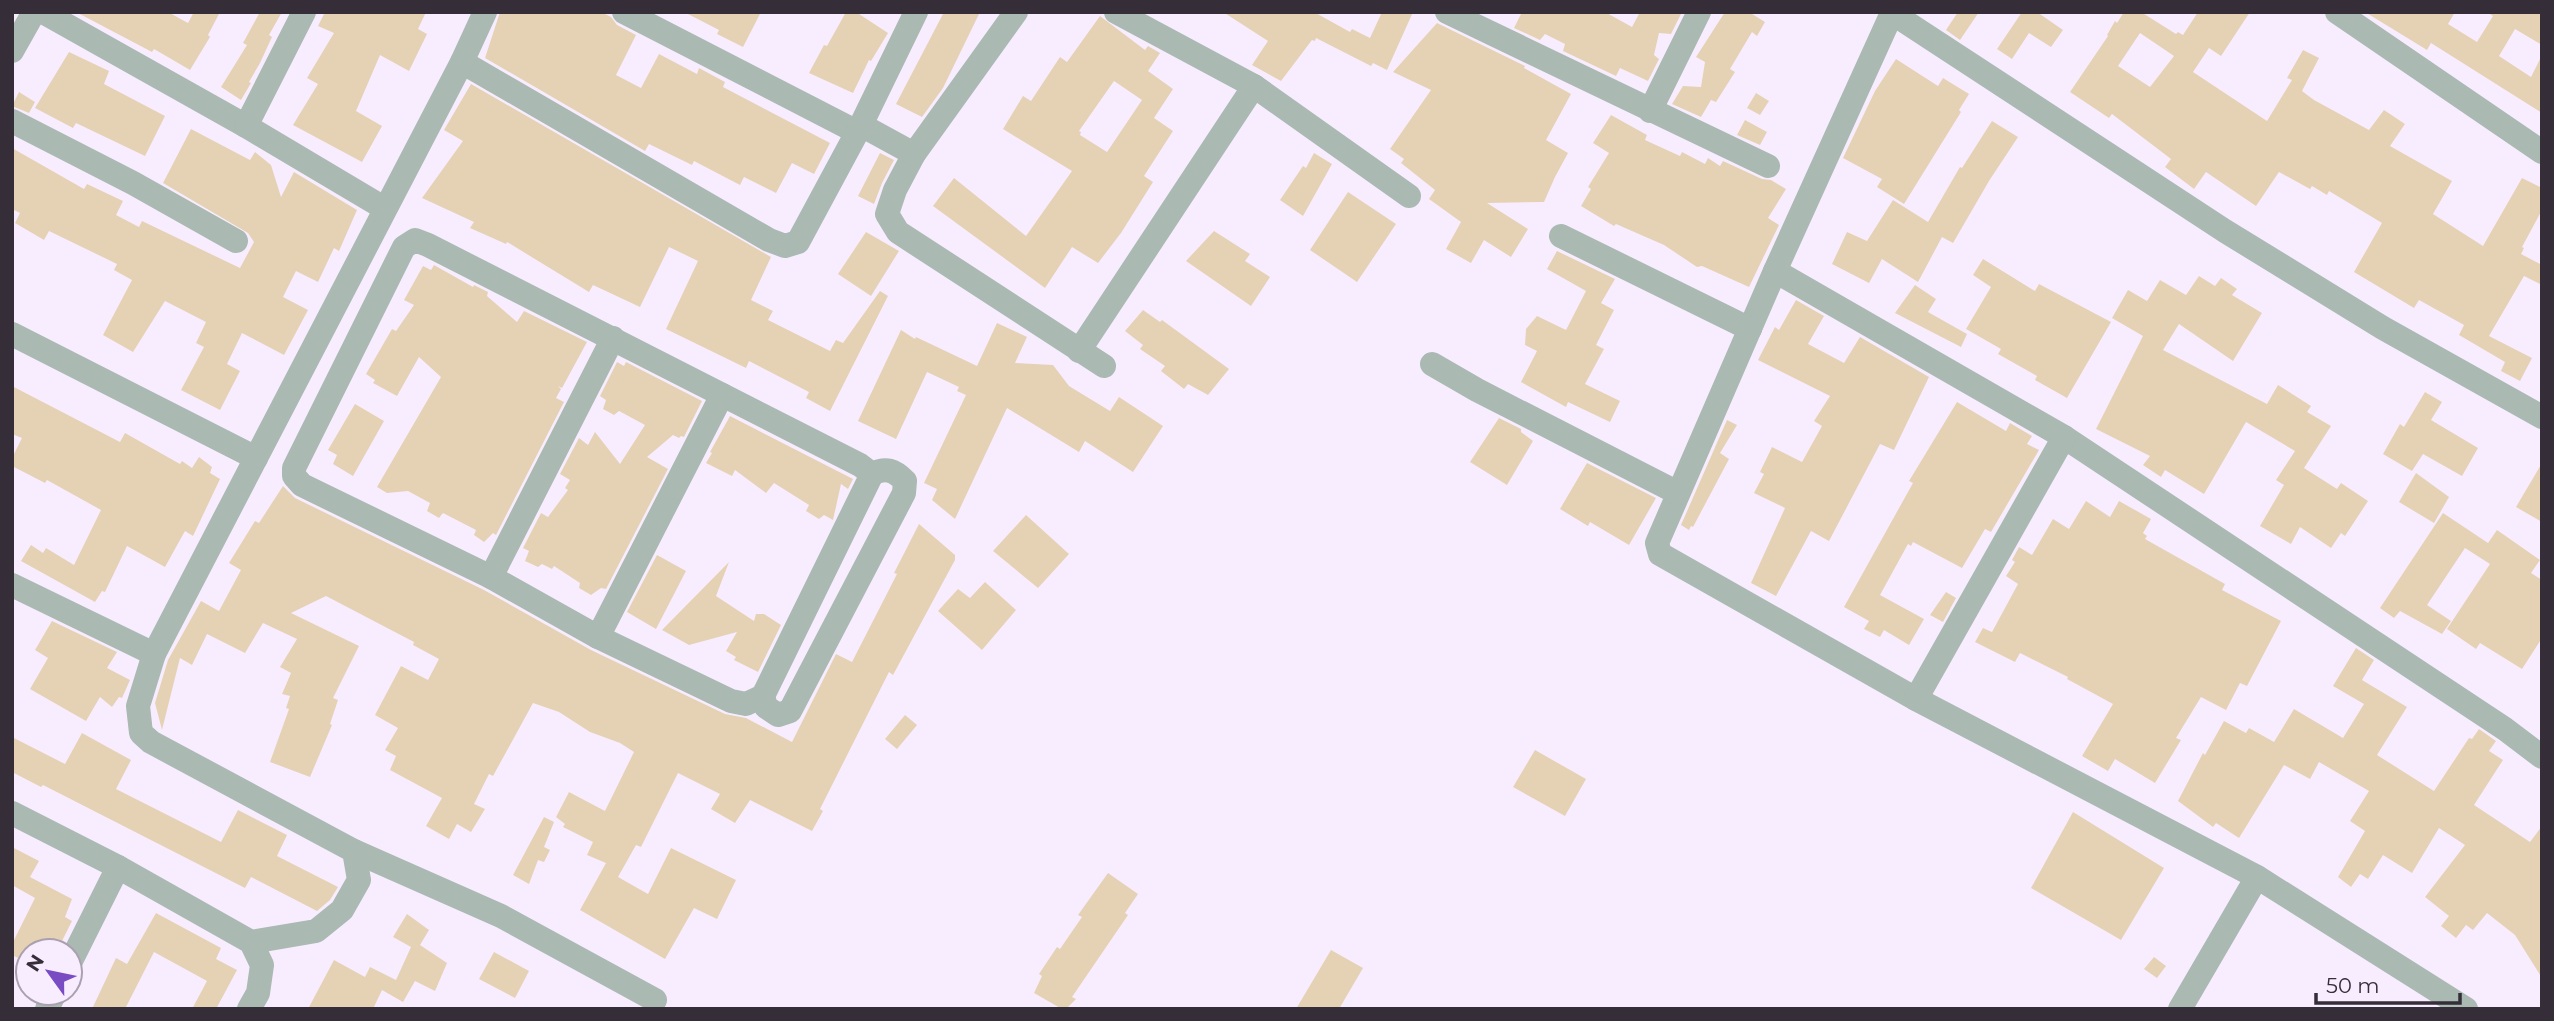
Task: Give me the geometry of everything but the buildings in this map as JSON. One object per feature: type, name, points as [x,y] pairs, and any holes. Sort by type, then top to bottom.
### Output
[{"type":"street","points":[[14,41],[34,12]]},
{"type":"street","points":[[43,12],[246,126],[384,208]]},
{"type":"street","points":[[246,126],[304,12]]},
{"type":"street","points":[[485,12],[154,654],[138,706],[141,733],[151,742],[354,851],[501,916],[655,1000]]},
{"type":"street","points":[[624,12],[914,155]]},
{"type":"street","points":[[1016,12],[914,155],[895,190],[887,214],[898,232],[1104,366]]},
{"type":"street","points":[[1116,12],[1254,86],[1409,196]]},
{"type":"street","points":[[1447,12],[1768,166]]},
{"type":"street","points":[[1650,111],[1699,12]]},
{"type":"street","points":[[2337,12],[2542,152]]},
{"type":"street","points":[[2466,1009],[2257,877],[1916,699],[1660,554],[1657,543],[1891,13],[2225,231],[2383,328],[2542,417]]},
{"type":"street","points":[[461,62],[769,240],[785,246],[798,242],[859,129],[912,14]]},
{"type":"street","points":[[1079,351],[1254,86]]},
{"type":"street","points":[[12,121],[133,183],[236,242]]},
{"type":"street","points":[[1561,236],[1750,329]]},
{"type":"street","points":[[763,696],[766,706],[778,715],[790,711],[904,493],[905,481],[896,471],[883,469],[873,474],[763,696],[746,704],[731,701],[598,637],[491,577],[302,485],[294,476],[294,468],[404,247],[415,240],[613,338],[873,474]]},
{"type":"street","points":[[1775,271],[2064,437],[2505,729],[2542,757]]},
{"type":"street","points":[[12,334],[256,458]]},
{"type":"street","points":[[491,577],[613,338]]},
{"type":"street","points":[[1432,365],[1678,494]]},
{"type":"street","points":[[297,381],[329,399]]},
{"type":"street","points":[[598,637],[722,395]]},
{"type":"street","points":[[1916,699],[2064,437]]},
{"type":"street","points":[[12,584],[154,654]]},
{"type":"street","points":[[12,813],[118,867],[251,942],[262,965],[258,993],[249,1009]]},
{"type":"street","points":[[251,942],[316,931],[342,910],[359,880],[354,851]]},
{"type":"street","points":[[83,937],[118,867]]},
{"type":"street","points":[[2179,1009],[2257,877]]}]
